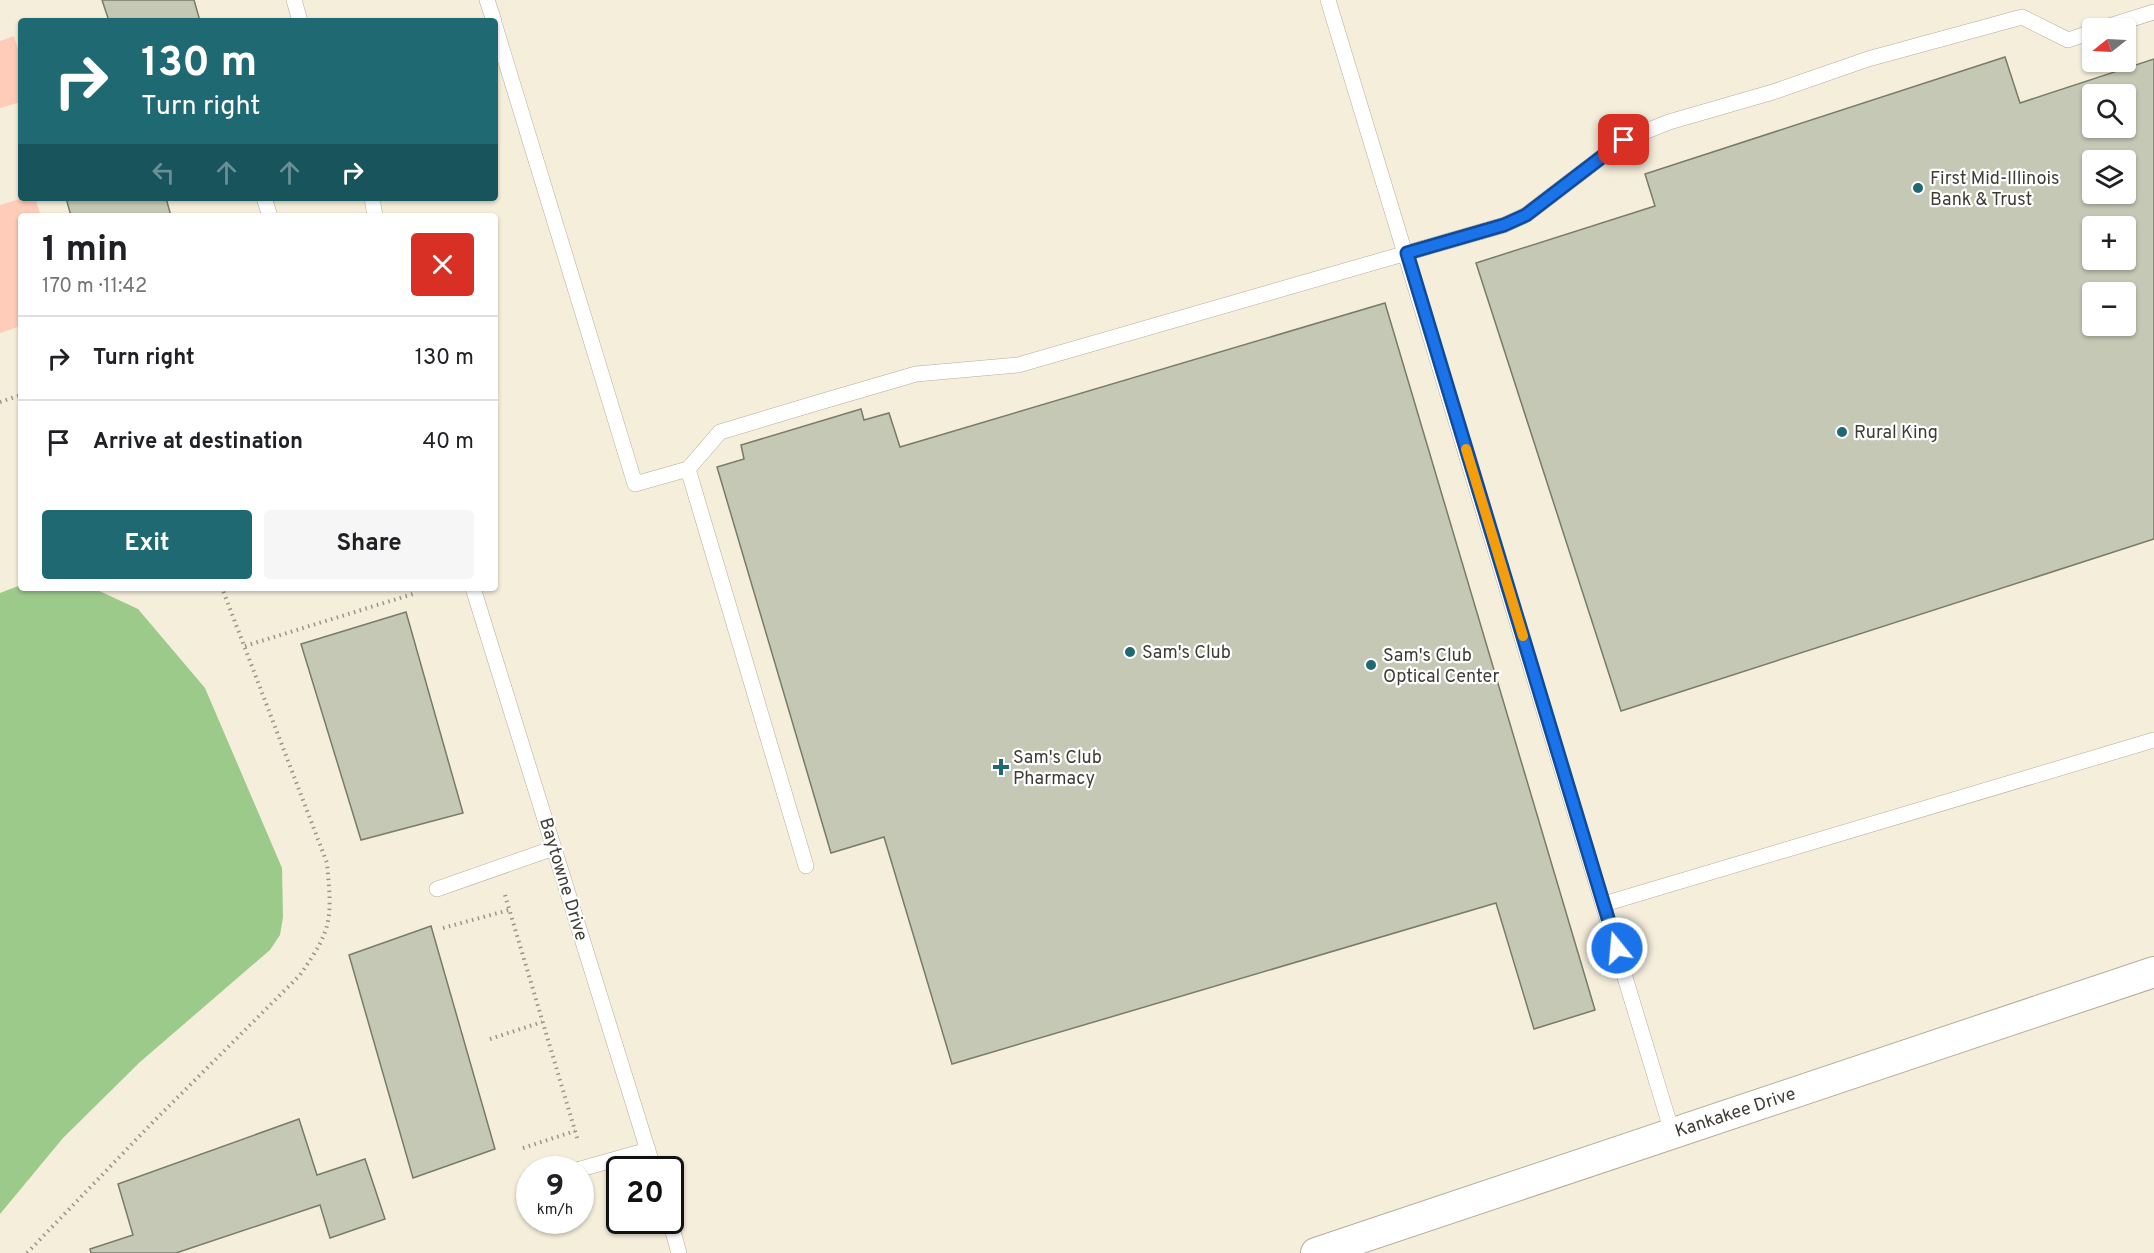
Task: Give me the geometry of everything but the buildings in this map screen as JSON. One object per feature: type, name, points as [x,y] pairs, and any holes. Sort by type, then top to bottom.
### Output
[{"type":"street","name":"Kankakee Drive","points":[[1316,1253],[2154,972]]},
{"type":"lane","points":[[294,0],[299,18]]},
{"type":"lane","points":[[487,0],[493,18]]},
{"type":"lane","points":[[1328,0],[1407,253],[1672,1132]]},
{"type":"lane","points":[[2135,18],[2154,12]]},
{"type":"lane","points":[[498,36],[635,484],[688,469],[720,432],[916,374],[1018,365],[1504,225],[1526,215],[1624,140],[1670,122],[1773,92],[1868,59],[2022,17],[2068,40],[2082,35]]},
{"type":"lane","points":[[688,469],[806,866]]},
{"type":"lane","name":"Baytowne Drive","points":[[474,591],[650,1156]]},
{"type":"lane","points":[[1604,904],[2154,740]]},
{"type":"lane","points":[[437,889],[554,848]]},
{"type":"lane","points":[[594,1166],[648,1150]]},
{"type":"lane","points":[[673,1234],[678,1253]]},
{"type":"path","points":[[0,402],[18,396]]},
{"type":"path","points":[[27,1253],[154,1121],[300,975],[318,949],[328,928],[330,902],[327,863],[223,591]]},
{"type":"path","points":[[245,646],[416,593]]},
{"type":"path","points":[[497,868],[575,1131],[580,1156]]},
{"type":"path","points":[[443,928],[509,910]]},
{"type":"path","points":[[490,1039],[543,1022]]},
{"type":"path","points":[[523,1148],[575,1131]]},
{"type":"shaded area","points":[[14,36],[18,50],[18,103],[0,108],[0,41]]},
{"type":"shaded area","points":[[18,200],[36,201],[40,213],[18,213],[18,327],[0,333],[0,205]]},
{"type":"shaded area","points":[[18,586],[18,591],[99,591],[138,609],[205,688],[282,868],[283,917],[280,935],[270,950],[140,1062],[63,1138],[0,1214],[0,593]]},
{"type":"slow traffic","points":[[1466,449],[1523,636]]},
{"type":"place","name":"First Mid-Illinois Bank & Trust","points":[[1918,188]]},
{"type":"place","name":"Rural King","points":[[1842,432]]},
{"type":"place","name":"Sam's Club","points":[[1130,652]]},
{"type":"place","name":"Sam's Club Optical Center","points":[[1371,665]]},
{"type":"place","name":"Sam's Club Pharmacy","points":[[1001,767]]},
{"type":"route","points":[[1617,948],[1407,253],[1504,225],[1526,215],[1624,140]]}]
